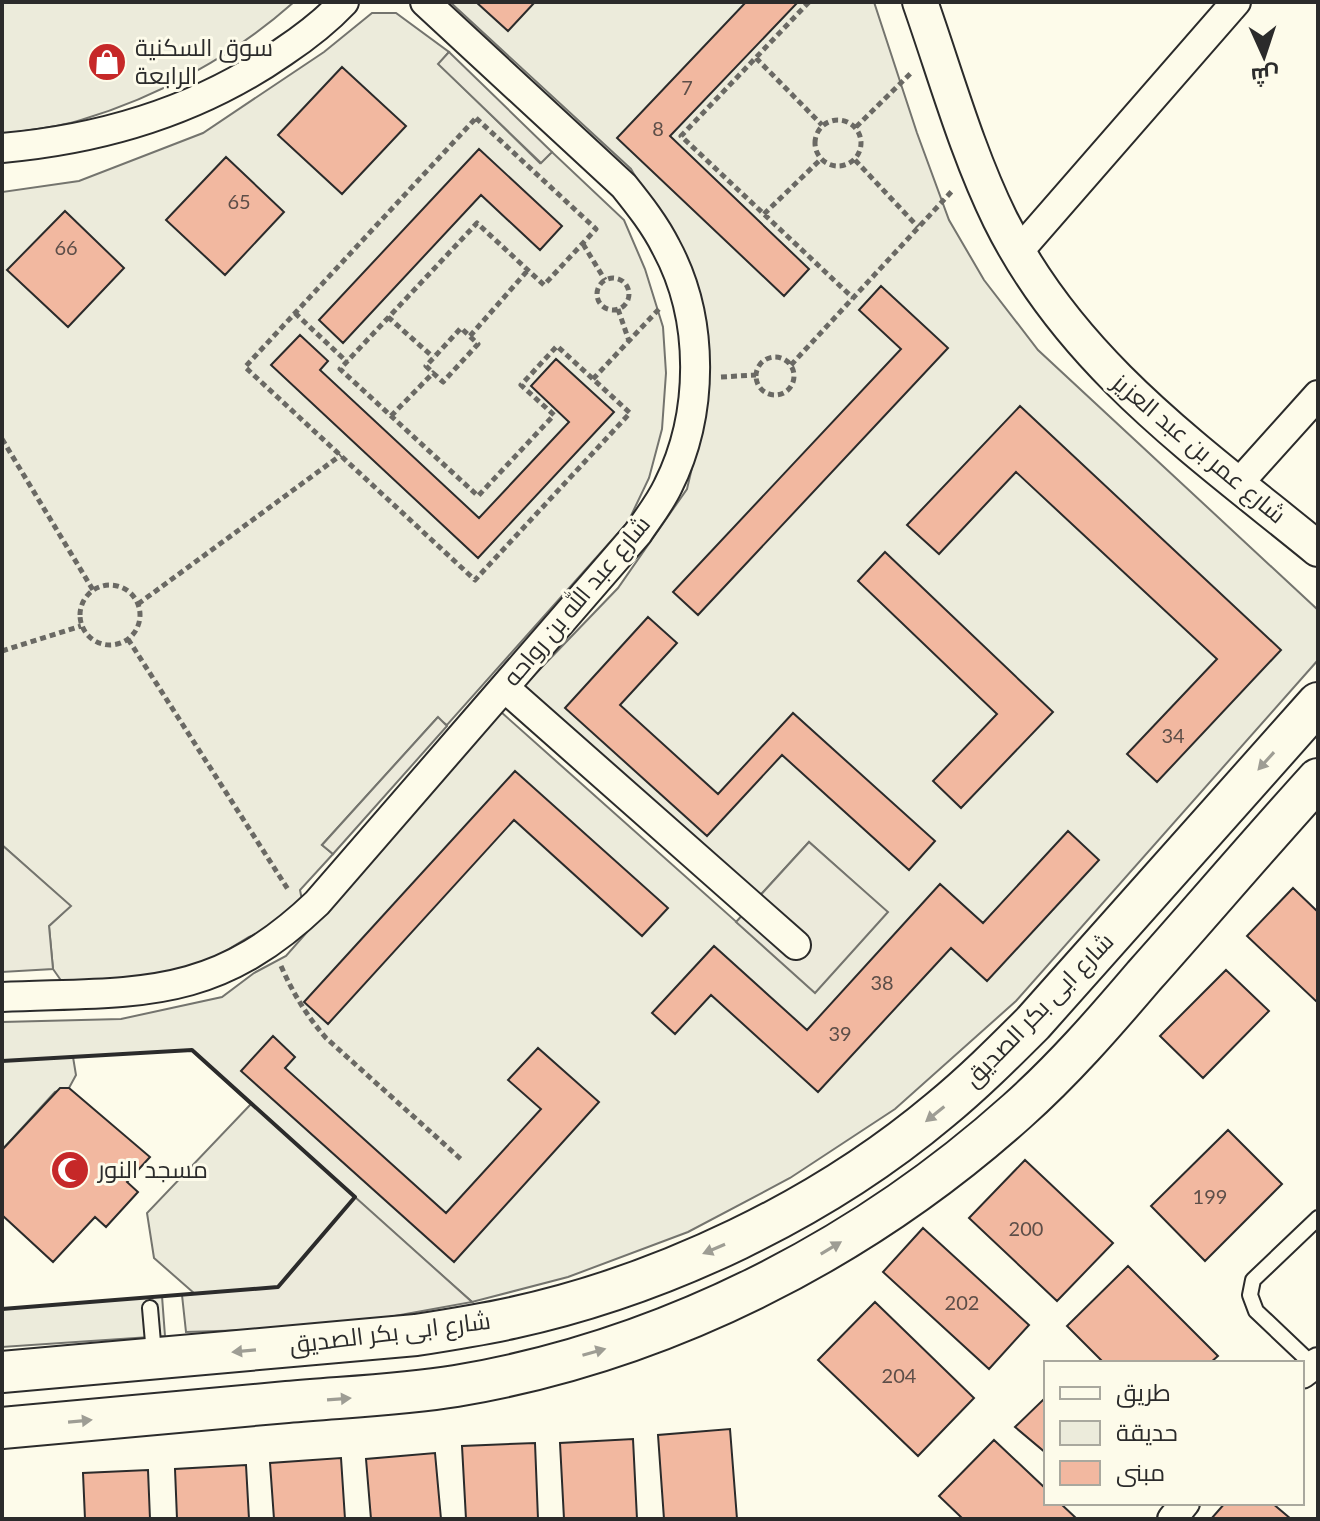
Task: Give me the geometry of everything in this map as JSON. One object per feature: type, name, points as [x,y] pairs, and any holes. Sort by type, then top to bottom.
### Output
[{"type":"main road","name":"شارع ابى بكر الصديق","points":[[5,1370],[416,1335],[527,1314],[623,1285],[735,1240],[853,1173],[938,1112],[987,1069],[1033,1023],[1318,703]]},
{"type":"main road","points":[[2,1428],[379,1396],[458,1385],[535,1369],[611,1347],[758,1287],[828,1250],[895,1208],[959,1161],[1019,1110],[1075,1055],[1318,779]]},
{"type":"main road","points":[[987,1069],[1019,1110]]},
{"type":"main road","points":[[371,1339],[379,1396]]},
{"type":"street","points":[[2,148],[96,135],[170,113],[216,93],[260,68],[302,39],[344,2]]},
{"type":"street","name":"شارع عبد الله بن رواحه","points":[[2,997],[152,991],[216,973],[247,959],[272,942],[305,915],[505,688],[638,533],[668,486],[687,433],[695,378],[690,315],[668,250],[624,186],[425,2]]},
{"type":"street","name":"شارع عمر بن عبد العزيز","points":[[920,2],[976,165],[1000,219],[1018,252],[1077,337],[1151,413],[1318,549]]},
{"type":"street","points":[[1018,252],[1236,2]]},
{"type":"street","points":[[1238,484],[1318,395]]},
{"type":"street","points":[[505,688],[796,945]]},
{"type":"lane","points":[[1311,1367],[1256,1311],[1250,1295],[1253,1280],[1318,1218]]},
{"type":"lane","points":[[150,1308],[155,1359]]},
{"type":"path","points":[[809,2],[681,136],[853,298]]},
{"type":"path","points":[[856,127],[937,49]]},
{"type":"path","points":[[756,58],[822,125]]},
{"type":"path","points":[[476,118],[596,229],[544,285],[529,269],[477,223],[340,369],[478,496],[554,415],[521,385],[557,346],[630,413],[475,580],[245,367],[476,118]]},
{"type":"path","points":[[843,120],[856,127],[862,140],[855,160],[834,166],[821,159],[814,146],[822,125],[828,121],[843,120]]},
{"type":"path","points":[[764,214],[821,159]]},
{"type":"path","points":[[855,160],[918,227]]},
{"type":"path","points":[[791,365],[976,165]]},
{"type":"path","points":[[583,244],[605,280]]},
{"type":"path","points":[[470,336],[529,269]]},
{"type":"path","points":[[616,278],[628,287],[629,299],[618,309],[607,309],[597,298],[598,287],[605,280],[616,278]]},
{"type":"path","points":[[593,379],[682,286]]},
{"type":"path","points":[[618,309],[629,341]]},
{"type":"path","points":[[295,313],[347,362]]},
{"type":"path","points":[[388,317],[433,357]]},
{"type":"path","points":[[461,328],[470,336],[478,344],[443,382],[426,366],[461,328]]},
{"type":"path","points":[[776,357],[791,365],[794,377],[786,392],[768,393],[759,386],[756,375],[765,360],[776,357]]},
{"type":"path","points":[[391,416],[433,373]]},
{"type":"path","points":[[2,439],[93,590]]},
{"type":"path","points":[[138,604],[341,455]]},
{"type":"path","points":[[101,586],[119,586],[127,590],[138,604],[140,619],[128,639],[111,645],[102,644],[86,634],[82,626],[80,610],[87,595],[101,586]]},
{"type":"path","points":[[2,651],[82,626]]},
{"type":"path","points":[[128,639],[305,915]]},
{"type":"path","points":[[272,942],[291,990],[326,1038],[463,1161]]},
{"type":"green space","name":"سوق السكنية الرابعة","points":[[2,2],[294,2],[246,40],[166,87],[110,111],[71,123],[2,134]]},
{"type":"green space","points":[[450,2],[874,2],[949,220],[984,280],[1038,350],[1318,610],[1318,660],[1016,1001],[895,1109],[790,1178],[688,1232],[568,1277],[472,1302],[355,1198],[278,1287],[195,1294],[154,1258],[147,1213],[251,1104],[192,1050],[73,1057],[76,1075],[69,1088],[55,1092],[2,1150],[2,1022],[121,1019],[222,997],[254,973],[286,956],[501,712],[815,992],[887,912],[809,842],[754,902],[517,693],[618,588],[687,489],[707,404],[700,329],[671,239],[631,169]]},
{"type":"green space","points":[[372,13],[396,13],[449,52],[439,64],[540,163],[552,152],[624,220],[645,269],[663,327],[666,373],[662,429],[649,478],[628,522],[447,725],[437,718],[322,845],[333,854],[300,890],[305,915],[249,937],[209,961],[179,971],[67,989],[53,969],[49,926],[70,906],[2,845],[2,192],[79,181],[203,133],[324,52]]},
{"type":"green space","points":[[162,1296],[165,1336],[2,1347],[2,1309]]},
{"type":"shaded area","points":[[449,52],[552,152],[541,163],[438,64]]},
{"type":"shaded area","points":[[438,717],[447,726],[333,854],[322,845]]},
{"type":"shaded area","points":[[809,842],[888,912],[815,993],[736,922]]},
{"type":"shaded area","points":[[2,845],[71,906],[49,926],[53,969],[2,972]]},
{"type":"shaded area","points":[[355,1197],[472,1302],[334,1327],[186,1332],[182,1295],[278,1287]]},
{"type":"building","points":[[476,2],[535,2],[508,31]]},
{"type":"building","points":[[746,2],[798,2],[670,136],[809,269],[784,296],[617,138]]},
{"type":"building","points":[[342,67],[406,126],[342,194],[278,135]]},
{"type":"building","points":[[479,149],[562,226],[540,250],[481,195],[343,343],[319,320]]},
{"type":"building","points":[[226,157],[284,212],[225,275],[166,220]]},
{"type":"building","points":[[65,211],[124,268],[68,327],[7,270]]},
{"type":"building","points":[[881,286],[948,348],[698,615],[673,592],[901,349],[859,310]]},
{"type":"building","points":[[300,335],[328,361],[320,370],[479,518],[569,422],[531,386],[556,359],[614,412],[478,558],[271,365]]},
{"type":"building","points":[[1020,406],[1281,650],[1157,782],[1127,754],[1217,659],[1016,472],[939,554],[907,525]]},
{"type":"building","points":[[885,552],[1053,712],[961,808],[933,781],[997,714],[858,581]]},
{"type":"building","points":[[648,617],[677,643],[620,705],[718,794],[793,713],[935,841],[909,870],[782,755],[707,836],[565,708]]},
{"type":"building","points":[[515,771],[668,908],[642,936],[514,820],[328,1024],[304,1002]]},
{"type":"building","points":[[1068,831],[1099,860],[987,981],[951,948],[818,1092],[711,995],[675,1034],[652,1013],[714,946],[807,1030],[940,884],[983,923]]},
{"type":"building","points":[[1293,888],[1318,912],[1318,1003],[1247,936]]},
{"type":"building","points":[[1226,970],[1269,1011],[1203,1078],[1160,1036]]},
{"type":"building","points":[[273,1036],[295,1057],[285,1068],[446,1213],[541,1109],[508,1080],[538,1048],[599,1102],[454,1262],[241,1071]]},
{"type":"building","name":"مسجد النور","points":[[60,1088],[69,1088],[150,1157],[127,1182],[138,1192],[106,1227],[95,1217],[53,1262],[2,1215],[2,1150]]},
{"type":"building","points":[[1228,1130],[1282,1184],[1205,1261],[1151,1206]]},
{"type":"building","points":[[1025,1160],[1113,1243],[1057,1301],[969,1218]]},
{"type":"building","points":[[923,1228],[1029,1325],[989,1369],[883,1272]]},
{"type":"building","points":[[1128,1266],[1218,1356],[1212,1361],[1102,1361],[1067,1326]]},
{"type":"building","points":[[875,1302],[974,1398],[918,1456],[818,1360]]},
{"type":"building","points":[[1044,1399],[1044,1451],[1015,1427]]},
{"type":"building","points":[[730,1429],[737,1519],[664,1519],[658,1435]]},
{"type":"building","points":[[633,1439],[637,1519],[564,1519],[560,1443]]},
{"type":"building","points":[[994,1440],[1044,1487],[1044,1505],[1062,1505],[1077,1519],[963,1519],[939,1496]]},
{"type":"building","points":[[535,1443],[538,1519],[466,1519],[462,1446]]},
{"type":"building","points":[[435,1453],[441,1519],[371,1519],[366,1459]]},
{"type":"building","points":[[341,1458],[345,1519],[274,1519],[270,1463]]},
{"type":"building","points":[[246,1465],[249,1519],[177,1519],[175,1469]]},
{"type":"building","points":[[148,1470],[150,1519],[85,1519],[83,1473]]},
{"type":"building","points":[[1223,1505],[1274,1505],[1291,1519],[1211,1519]]},
{"type":"wall","points":[[2,1061],[192,1050],[355,1197],[278,1287],[2,1309]]},
{"type":"place","name":"سوق السكنية الرابعة","points":[[107,62]]},
{"type":"place","name":"مسجد النور","points":[[70,1170]]}]
